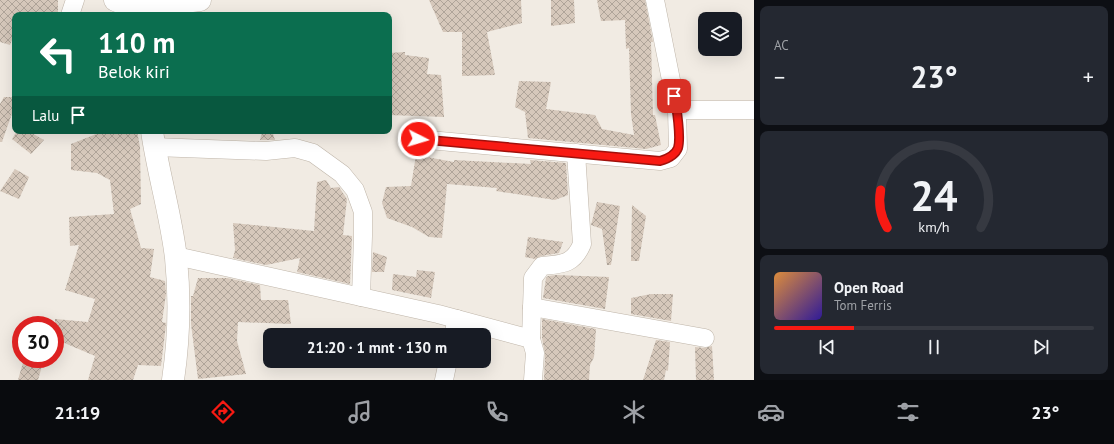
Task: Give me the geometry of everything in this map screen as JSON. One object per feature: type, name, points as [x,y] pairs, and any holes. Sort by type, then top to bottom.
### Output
[{"type":"street","points":[[71,12],[75,0]]},
{"type":"street","points":[[129,6],[200,0]]},
{"type":"street","points":[[418,139],[660,161],[671,158],[678,149],[677,110],[655,0]]},
{"type":"street","points":[[677,110],[754,110]]},
{"type":"street","points":[[173,380],[178,323],[176,256],[153,139],[266,151],[295,148],[314,153],[342,174],[355,190],[362,212],[364,236],[361,297]]},
{"type":"street","points":[[533,380],[535,353],[531,339],[533,278],[542,266],[570,262],[577,255],[582,244],[576,153]]},
{"type":"street","points":[[176,256],[361,297],[455,327],[531,339]]},
{"type":"street","points":[[532,307],[704,338]]},
{"type":"street","points":[[444,380],[447,368]]},
{"type":"building","points":[[0,0],[58,0],[58,12],[12,12],[12,40],[10,45],[0,42]]},
{"type":"building","points":[[429,0],[521,0],[522,23],[487,32],[495,75],[462,76],[462,32],[443,32]]},
{"type":"building","points":[[551,0],[574,0],[575,23],[551,26]]},
{"type":"building","points":[[597,0],[645,0],[653,42],[651,42],[653,115],[655,115],[661,145],[646,149],[528,138],[525,112],[515,107],[519,81],[551,82],[546,109],[595,115],[602,129],[634,135],[631,114],[629,48],[626,49],[625,20],[601,21]]},
{"type":"building","points":[[405,52],[405,55],[429,58],[427,74],[441,75],[444,117],[392,115],[392,53]]},
{"type":"building","points":[[4,97],[12,97],[12,114],[2,142],[0,142],[0,104]]},
{"type":"building","points":[[15,134],[33,134],[44,140],[31,154],[12,139]]},
{"type":"building","points":[[96,134],[138,134],[140,147],[141,204],[130,209],[141,248],[154,249],[150,277],[165,281],[166,294],[162,322],[166,323],[161,366],[138,365],[133,380],[88,380],[95,356],[64,343],[64,320],[88,322],[95,299],[65,290],[79,245],[70,246],[69,217],[114,214],[110,180],[97,173],[71,170],[71,144]]},
{"type":"building","points":[[261,134],[273,134],[275,140],[260,140]]},
{"type":"building","points":[[416,155],[454,162],[454,160],[531,164],[530,160],[566,163],[568,195],[555,200],[496,191],[497,188],[447,184],[442,238],[429,237],[412,227],[387,218],[382,203],[386,187],[411,186]]},
{"type":"building","points":[[15,169],[29,177],[19,199],[0,191]]},
{"type":"building","points":[[326,180],[331,188],[339,187],[347,199],[343,235],[352,236],[350,284],[297,272],[300,258],[266,265],[233,258],[235,250],[233,223],[314,231],[317,182]]},
{"type":"building","points":[[597,202],[620,206],[611,265],[607,265],[602,229],[591,225]]},
{"type":"building","points":[[632,205],[646,216],[639,261],[631,261]]},
{"type":"building","points":[[528,237],[563,242],[559,253],[541,256],[535,259],[525,257]]},
{"type":"building","points":[[373,252],[387,257],[384,272],[372,272]]},
{"type":"building","points":[[417,270],[435,272],[431,298],[392,290],[393,274],[416,277]]},
{"type":"building","points":[[548,276],[609,277],[605,309],[543,298],[546,278]]},
{"type":"building","points":[[198,278],[227,278],[260,285],[261,300],[288,300],[291,324],[238,322],[237,341],[246,374],[198,379],[191,324],[191,296],[193,296]]},
{"type":"building","points":[[651,294],[673,294],[671,321],[631,314],[631,298]]},
{"type":"building","points":[[542,319],[596,329],[594,357],[590,365],[589,380],[544,380],[545,354],[542,338]]},
{"type":"building","points":[[656,340],[670,342],[668,371],[666,370],[664,380],[643,380]]},
{"type":"building","points":[[712,346],[714,380],[696,380],[695,347],[704,348]]},
{"type":"building","points":[[21,368],[41,368],[38,380],[18,380]]},
{"type":"route","points":[[418,139],[660,161],[671,158],[678,149],[677,110],[674,96]]}]
